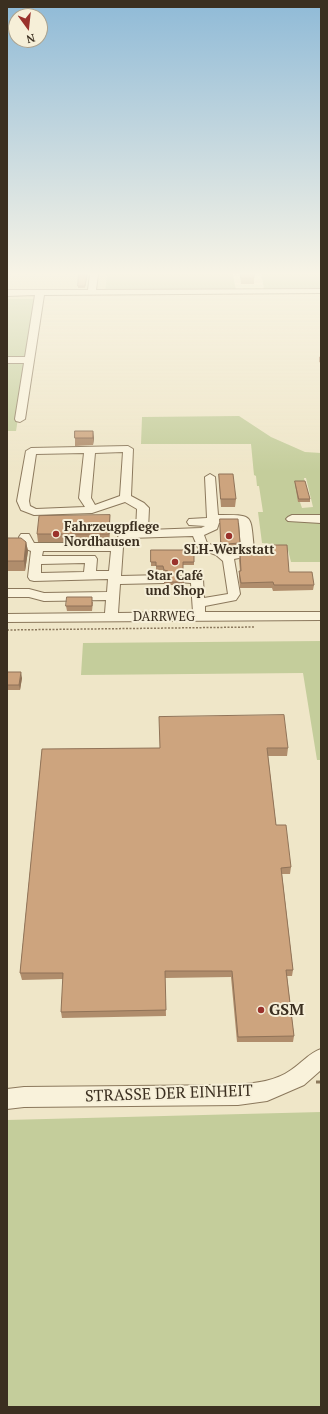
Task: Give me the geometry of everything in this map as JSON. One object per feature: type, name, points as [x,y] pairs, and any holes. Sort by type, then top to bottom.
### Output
[{"type":"street","points":[[20,419],[32,340]]},
{"type":"street","points":[[7,360],[29,360]]},
{"type":"street","points":[[126,498],[125,493],[128,449],[31,451],[23,501],[25,508],[34,512],[92,510],[126,498],[143,508],[142,534]]},
{"type":"street","points":[[90,450],[85,498],[92,510]]},
{"type":"street","points":[[111,617],[117,547],[126,534],[142,534],[196,527],[203,532],[213,526],[210,477]]},
{"type":"street","points":[[196,527],[199,541],[203,546],[227,556],[245,553],[248,550],[245,521],[242,519],[213,520]]},
{"type":"street","points":[[292,519],[321,519]]},
{"type":"street","points":[[25,537],[26,542],[31,547],[117,547]]},
{"type":"street","points":[[37,547],[34,577],[90,576],[164,579]]},
{"type":"street","points":[[198,603],[232,598],[234,594],[229,560],[227,556]]},
{"type":"street","points":[[36,560],[91,559],[90,576]]},
{"type":"street","points":[[183,579],[197,579],[199,617]]},
{"type":"street","points":[[7,593],[29,593],[44,597],[113,596]]},
{"type":"street","name":"DARRWEG","points":[[7,618],[321,616]]},
{"type":"street","name":"STRASSE DER EINHEIT","points":[[7,1099],[24,1097],[238,1095],[267,1091],[297,1078],[321,1058]]},
{"type":"path","points":[[7,630],[260,627]]},
{"type":"green space","points":[[7,340],[30,340],[16,431],[7,431]]},
{"type":"green space","points":[[239,416],[271,437],[305,452],[321,453],[321,562],[291,562],[288,550],[280,545],[262,543],[258,512],[263,512],[259,486],[257,486],[256,476],[254,475],[251,444],[141,444],[142,417]],"holes":[[[304,478],[306,478],[313,507],[302,508],[300,502],[298,502],[305,484]]]},
{"type":"green space","points":[[321,641],[321,760],[317,760],[303,673],[81,675],[83,643]]},
{"type":"green space","points":[[321,1112],[321,1407],[7,1407],[7,1120]]},
{"type":"building","points":[[75,431],[93,431],[93,438],[75,438]]},
{"type":"building","points":[[219,474],[233,474],[236,499],[221,499]]},
{"type":"building","points":[[295,481],[305,481],[310,499],[299,499]]},
{"type":"building","points":[[110,515],[109,534],[37,534],[39,516]]},
{"type":"building","name":"SLH-Werkstatt","points":[[220,519],[238,519],[240,543],[226,544],[221,542]]},
{"type":"building","points":[[7,538],[21,538],[26,542],[24,561],[7,561]]},
{"type":"building","points":[[272,545],[287,545],[289,572],[312,572],[314,585],[274,585],[273,582],[241,583],[239,571],[241,571],[240,554],[272,554]]},
{"type":"building","points":[[151,550],[194,550],[194,562],[183,562],[183,571],[179,571],[176,575],[178,579],[184,582],[164,582],[169,579],[171,575],[168,571],[164,570],[163,566],[156,566],[156,562],[151,562]]},
{"type":"building","points":[[67,597],[92,597],[92,606],[66,606]]},
{"type":"building","points":[[7,672],[21,672],[19,685],[7,685]]},
{"type":"building","points":[[284,715],[288,748],[267,748],[276,825],[286,825],[291,867],[281,868],[293,970],[286,970],[294,1036],[238,1037],[232,971],[165,971],[166,1010],[61,1012],[63,973],[20,973],[42,749],[160,748],[159,717]]},
{"type":"place","name":"Fahrzeugpflege Nordhausen","points":[[56,534]]},
{"type":"place","name":"SLH-Werkstatt","points":[[229,536]]},
{"type":"place","name":"Star Café und Shop","points":[[175,562]]},
{"type":"place","name":"GSM","points":[[261,1010]]}]
